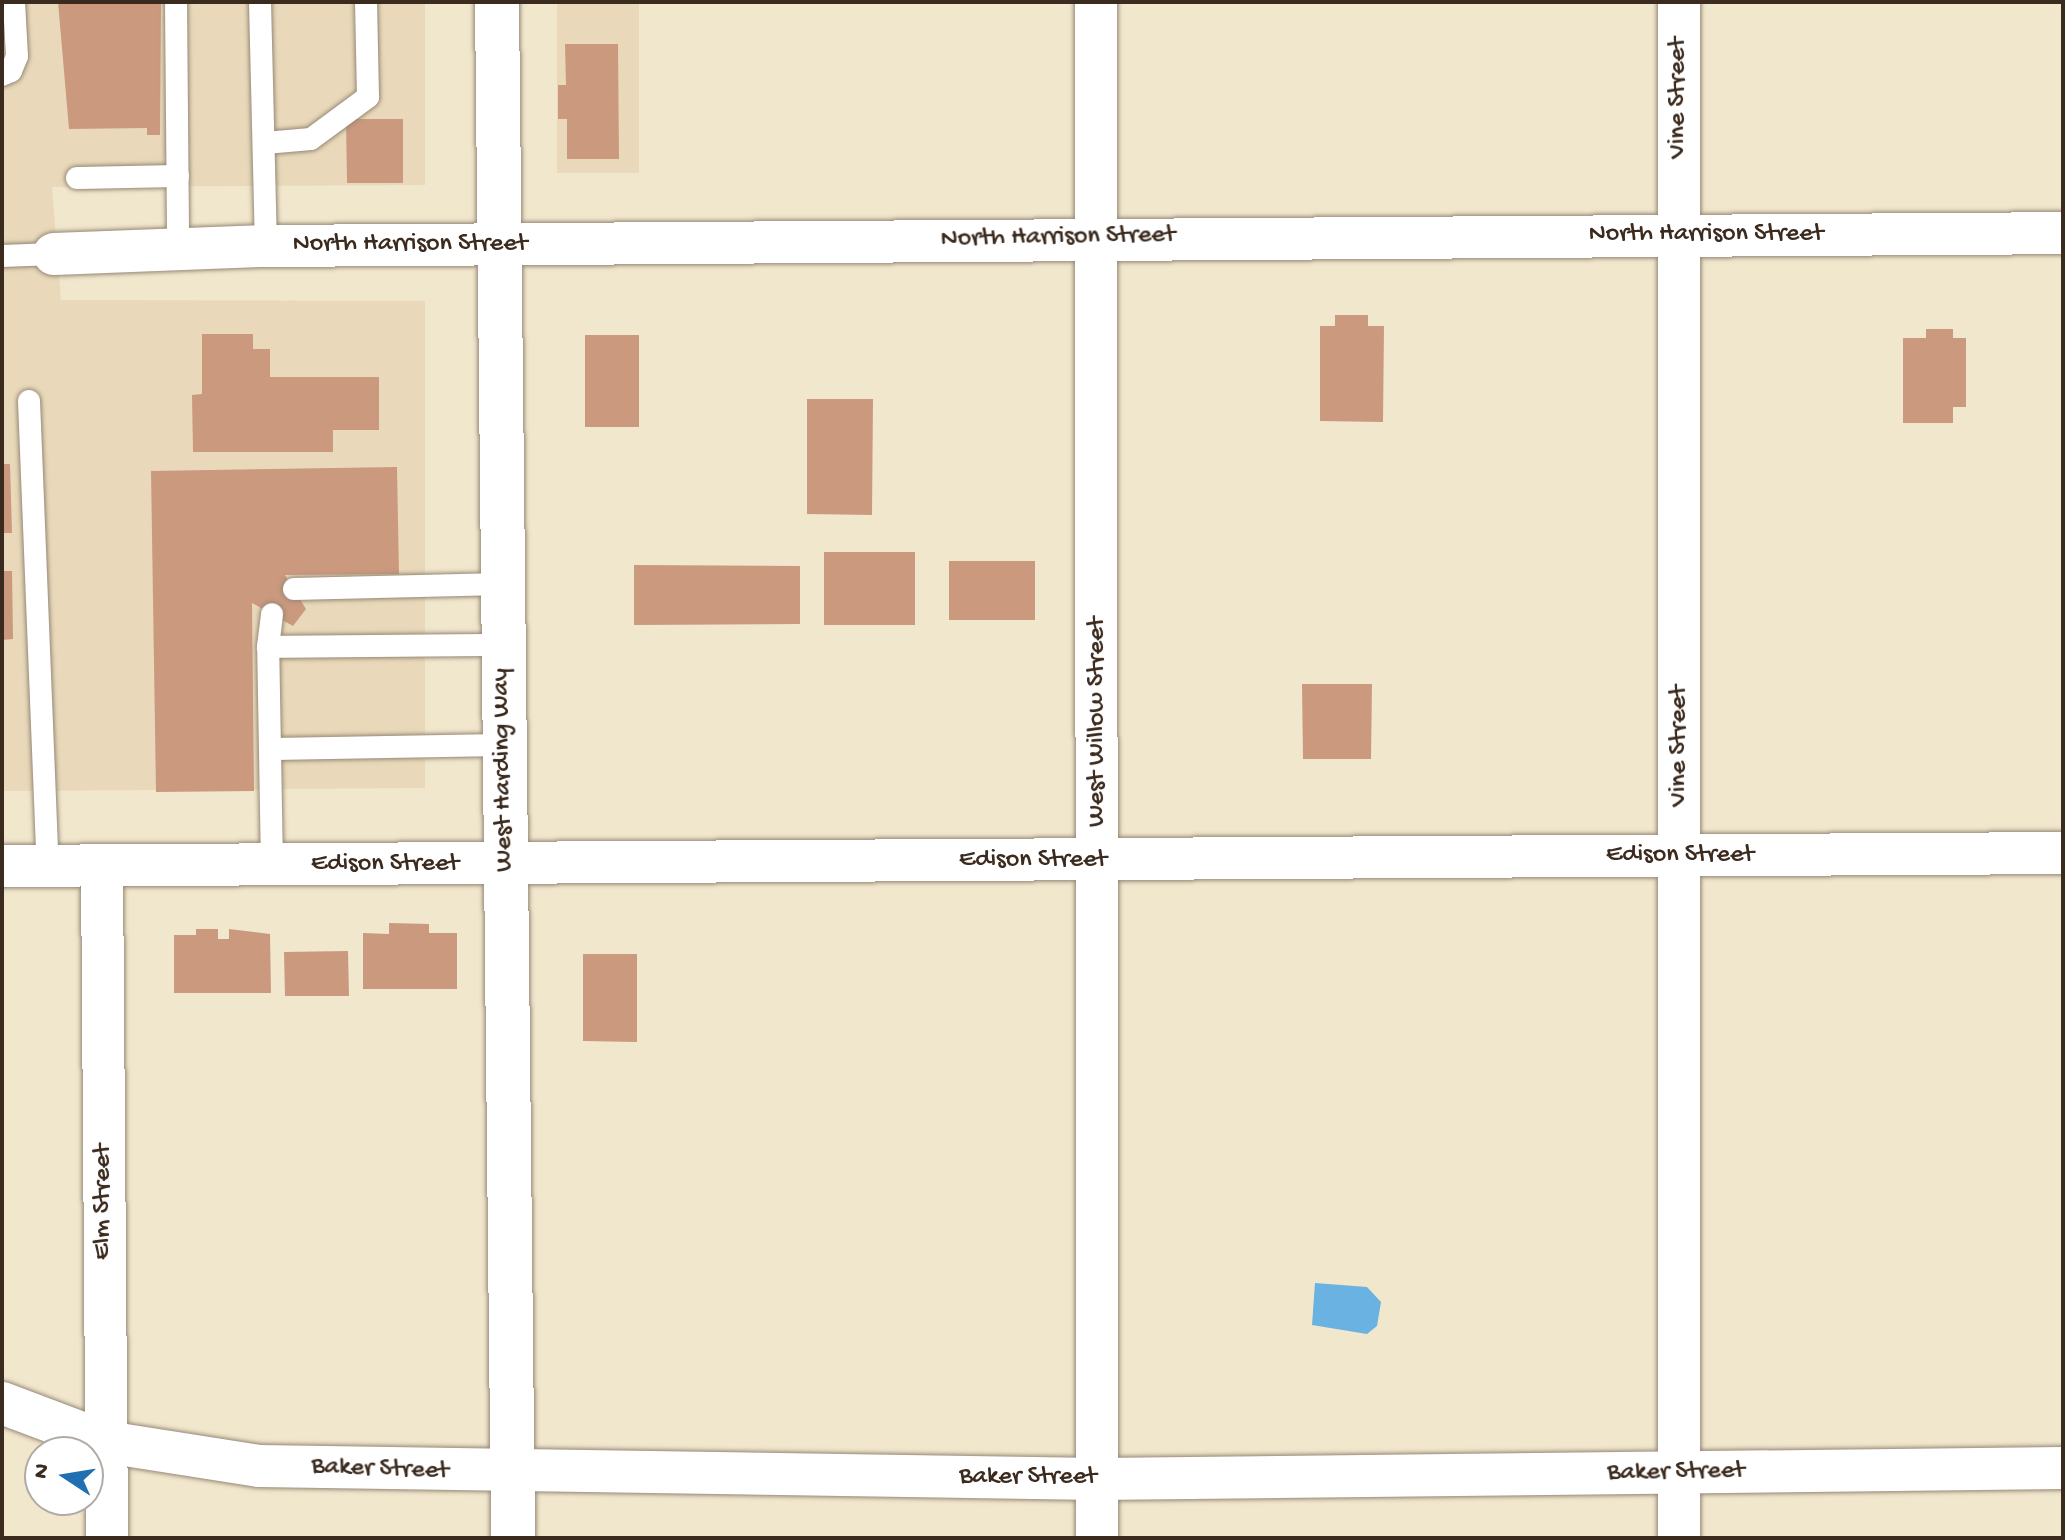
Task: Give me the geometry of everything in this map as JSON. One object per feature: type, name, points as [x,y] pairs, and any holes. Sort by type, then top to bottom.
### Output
[{"type":"street","name":"West Harding Way","points":[[497,2],[513,1538]]},
{"type":"street","name":"West Willow Street","points":[[1096,2],[1097,1538]]},
{"type":"street","name":"Vine Street","points":[[1679,2],[1679,1538]]},
{"type":"street","name":"North Harrison Street","points":[[54,254],[266,246],[2063,233]]},
{"type":"street","name":"Edison Street","points":[[2,866],[2063,853]]},
{"type":"street","name":"Elm Street","points":[[102,867],[107,1538]]},
{"type":"street","name":"Baker Street","points":[[2,1403],[106,1442],[259,1466],[513,1473],[1097,1479],[2063,1468]]},
{"type":"lane","points":[[2,75],[11,71],[17,56],[14,2]]},
{"type":"lane","points":[[176,2],[178,249]]},
{"type":"lane","points":[[260,2],[266,246]]},
{"type":"lane","points":[[265,143],[311,139],[368,97],[366,2]]},
{"type":"lane","points":[[77,178],[178,176]]},
{"type":"lane","points":[[2,256],[54,254]]},
{"type":"lane","points":[[29,401],[48,866]]},
{"type":"lane","points":[[294,589],[502,584]]},
{"type":"lane","points":[[272,614],[268,647],[272,866]]},
{"type":"lane","points":[[268,647],[503,645]]},
{"type":"lane","points":[[270,749],[504,745]]},
{"type":"shaded area","points":[[2,2],[425,2],[425,185],[52,187],[61,300],[425,301],[425,788],[2,791]]},
{"type":"shaded area","points":[[557,2],[639,2],[639,173],[557,173]]},
{"type":"water","points":[[1315,1283],[1367,1287],[1381,1302],[1377,1326],[1367,1334],[1312,1325]]},
{"type":"building","points":[[58,2],[161,2],[160,135],[147,135],[147,128],[69,129]]},
{"type":"building","points":[[565,44],[618,44],[619,159],[567,159],[567,119],[558,119],[558,85],[566,85]]},
{"type":"building","points":[[346,119],[403,119],[403,183],[347,183]]},
{"type":"building","points":[[1335,315],[1368,315],[1368,326],[1384,326],[1383,422],[1320,421],[1320,326],[1335,326]]},
{"type":"building","points":[[1926,329],[1953,329],[1953,338],[1966,338],[1966,407],[1953,407],[1953,423],[1903,423],[1903,338],[1926,338]]},
{"type":"building","points":[[202,334],[253,334],[253,349],[270,349],[270,377],[379,377],[379,430],[333,430],[333,452],[193,452],[192,395],[202,394]]},
{"type":"building","points":[[585,335],[639,335],[639,427],[585,427]]},
{"type":"building","points":[[807,399],[873,399],[872,515],[807,514]]},
{"type":"building","points":[[2,464],[10,464],[12,533],[2,533]]},
{"type":"building","points":[[397,467],[399,574],[285,575],[306,609],[293,626],[252,603],[254,791],[156,792],[151,471]]},
{"type":"building","points":[[824,552],[915,552],[915,625],[824,625]]},
{"type":"building","points":[[949,561],[1035,561],[1035,620],[949,620]]},
{"type":"building","points":[[634,565],[800,566],[800,624],[634,625]]},
{"type":"building","points":[[2,571],[12,571],[13,639],[2,640]]},
{"type":"building","points":[[1302,684],[1372,684],[1371,759],[1303,759]]},
{"type":"building","points":[[389,923],[429,924],[429,933],[457,933],[457,989],[363,989],[363,933],[389,934]]},
{"type":"building","points":[[196,929],[218,929],[218,939],[229,939],[229,929],[270,934],[271,993],[174,993],[174,935],[196,935]]},
{"type":"building","points":[[348,951],[349,996],[285,996],[284,952]]},
{"type":"building","points":[[583,954],[637,954],[637,1042],[583,1041]]}]
